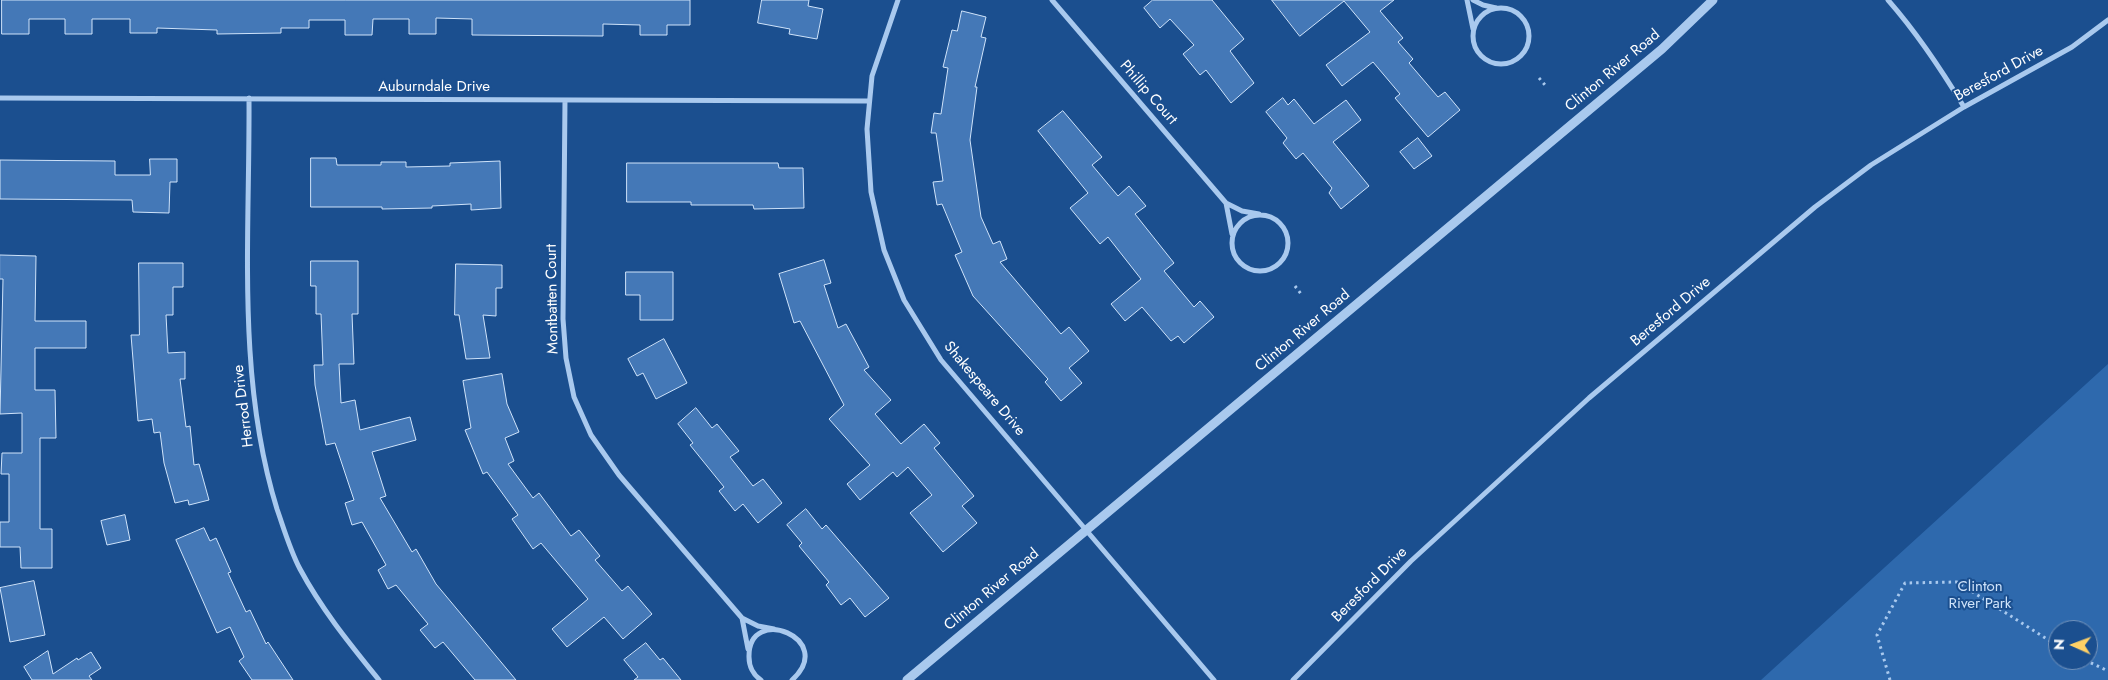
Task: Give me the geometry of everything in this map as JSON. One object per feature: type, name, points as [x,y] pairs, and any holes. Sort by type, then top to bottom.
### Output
[{"type":"street","name":"Shakespeare Drive","points":[[898,0],[872,76],[868,101],[867,129],[871,192],[884,250],[904,300],[940,360],[1214,680]]},
{"type":"street","name":"Phillip Court","points":[[1052,0],[1226,203],[1242,211],[1276,220],[1286,235],[1286,253],[1274,267],[1257,270],[1240,263],[1235,256],[1226,203]]},
{"type":"street","points":[[1467,0],[1474,41],[1482,57],[1499,64],[1516,60],[1528,46],[1528,28],[1517,13],[1483,5],[1473,0]]},
{"type":"street","name":"Clinton River Road","points":[[907,680],[1662,49],[1713,0]]},
{"type":"street","points":[[1888,0],[1911,26],[1940,66],[1964,108]]},
{"type":"street","points":[[1473,32],[1482,15],[1499,8]]},
{"type":"street","name":"Beresford Drive","points":[[1293,680],[1411,561],[1589,398],[1816,207],[1871,165],[1964,108],[2072,47],[2108,20]]},
{"type":"street","name":"Auburndale Drive","points":[[0,98],[868,101]]},
{"type":"street","name":"Herrod Drive","points":[[249,98],[248,326],[254,407],[264,466],[283,526],[299,567],[325,612],[379,680]]},
{"type":"street","name":"Montbatten Court","points":[[565,100],[563,319],[566,358],[574,397],[591,435],[619,475],[742,618],[758,626],[792,634],[803,649],[802,666],[792,680]]},
{"type":"street","points":[[1232,237],[1241,221],[1258,214]]},
{"type":"street","points":[[742,618],[752,670],[761,680]]},
{"type":"street","points":[[748,652],[758,636],[774,629]]},
{"type":"path","points":[[1539,78],[1545,85]]},
{"type":"path","points":[[1295,286],[1301,294]]},
{"type":"path","points":[[1890,680],[1877,636],[1905,583],[1957,582],[2048,640]]},
{"type":"green space","name":"Clinton River Park","points":[[2108,364],[2108,680],[1761,680]]},
{"type":"building","points":[[2,0],[690,0],[690,25],[667,25],[667,35],[640,35],[640,25],[603,24],[603,36],[472,35],[472,19],[436,18],[436,34],[409,34],[409,19],[373,19],[372,35],[345,35],[345,20],[309,20],[309,28],[281,28],[281,33],[217,34],[217,30],[157,28],[157,33],[130,33],[130,19],[92,19],[92,34],[65,34],[65,19],[29,19],[29,34],[2,34]]},
{"type":"building","points":[[762,0],[809,0],[808,6],[823,9],[817,39],[789,34],[790,29],[758,23]]},
{"type":"building","points":[[1153,0],[1212,0],[1244,39],[1230,51],[1254,83],[1231,103],[1206,70],[1200,75],[1183,54],[1194,45],[1170,19],[1160,28],[1144,8]]},
{"type":"building","points":[[1272,0],[1394,0],[1380,11],[1403,38],[1398,42],[1413,59],[1409,63],[1438,97],[1445,92],[1460,110],[1428,137],[1395,98],[1400,94],[1373,62],[1342,86],[1326,65],[1370,32],[1344,1],[1300,36]]},
{"type":"building","points":[[962,11],[986,17],[981,37],[986,38],[975,87],[977,87],[970,140],[981,217],[993,244],[1000,241],[1007,259],[1000,262],[1061,334],[1069,327],[1089,351],[1069,368],[1082,383],[1061,401],[1045,382],[1048,379],[973,296],[955,255],[962,252],[942,204],[937,205],[933,182],[943,181],[936,133],[931,133],[934,113],[941,114],[948,68],[943,67],[952,30],[957,31]]},
{"type":"building","points":[[1283,98],[1288,105],[1294,99],[1314,124],[1346,100],[1361,120],[1333,142],[1369,186],[1341,209],[1329,193],[1332,188],[1303,153],[1296,159],[1283,143],[1287,138],[1266,112]]},
{"type":"building","points":[[1063,111],[1102,157],[1092,165],[1118,196],[1129,186],[1146,206],[1135,214],[1174,263],[1164,271],[1194,307],[1200,301],[1214,317],[1184,343],[1178,336],[1171,341],[1142,307],[1125,321],[1111,304],[1141,279],[1108,237],[1100,244],[1070,208],[1088,193],[1038,131]]},
{"type":"building","points":[[1418,138],[1432,156],[1414,169],[1400,152]]},
{"type":"building","points":[[311,158],[336,158],[337,165],[381,165],[381,162],[406,162],[406,167],[450,166],[450,163],[500,161],[501,208],[471,210],[471,204],[432,206],[432,208],[382,209],[382,207],[311,207]]},
{"type":"building","points":[[150,159],[177,159],[177,182],[170,182],[169,213],[133,212],[132,200],[0,199],[0,160],[115,161],[115,175],[150,175]]},
{"type":"building","points":[[627,163],[778,163],[779,168],[803,168],[804,208],[754,209],[753,205],[691,205],[691,202],[627,202]]},
{"type":"building","points":[[0,255],[36,256],[35,321],[86,321],[86,348],[35,348],[35,390],[55,390],[56,438],[40,438],[40,529],[52,529],[52,568],[21,568],[20,547],[0,547],[0,522],[9,522],[9,474],[1,474],[2,453],[22,453],[22,413],[0,414],[3,279],[0,279]]},
{"type":"building","points":[[824,260],[831,283],[824,285],[838,328],[846,324],[869,367],[864,370],[891,400],[875,414],[901,444],[924,424],[940,443],[934,448],[974,496],[962,506],[977,523],[943,552],[910,513],[932,495],[908,467],[897,477],[893,472],[860,500],[847,484],[870,465],[829,419],[844,405],[800,321],[794,323],[779,274]]},
{"type":"building","points":[[311,261],[358,261],[358,314],[352,314],[354,364],[339,364],[341,403],[355,400],[360,430],[410,417],[416,440],[372,452],[386,496],[380,498],[412,552],[416,549],[436,584],[516,680],[475,680],[443,642],[435,648],[420,630],[428,624],[396,585],[388,589],[378,570],[386,565],[362,522],[352,525],[345,503],[354,500],[335,443],[326,445],[315,385],[314,365],[323,365],[321,314],[316,314],[316,286],[311,286]]},
{"type":"building","points":[[139,263],[183,263],[183,287],[173,287],[173,315],[166,315],[168,353],[185,352],[185,379],[180,379],[186,427],[190,426],[194,465],[199,464],[209,500],[189,505],[188,500],[175,503],[164,463],[160,432],[154,433],[152,419],[138,421],[131,335],[139,335]]},
{"type":"building","points":[[456,264],[502,265],[502,288],[496,288],[496,316],[483,315],[490,358],[466,359],[459,315],[455,315]]},
{"type":"building","points":[[626,272],[673,272],[673,320],[640,320],[640,295],[626,295]]},
{"type":"building","points":[[664,339],[687,383],[656,399],[643,373],[637,376],[628,359]]},
{"type":"building","points":[[502,374],[507,404],[519,432],[505,438],[514,461],[508,464],[533,498],[539,493],[571,536],[579,530],[600,556],[595,560],[622,591],[628,586],[652,614],[623,639],[604,617],[567,647],[552,629],[588,599],[541,543],[533,549],[512,519],[518,515],[487,472],[483,474],[465,430],[471,428],[463,381]]},
{"type":"building","points":[[696,408],[712,428],[717,424],[739,451],[730,457],[753,486],[763,479],[782,503],[758,523],[743,504],[735,511],[719,491],[724,487],[690,445],[693,443],[678,424]]},
{"type":"building","points":[[806,509],[822,529],[826,525],[889,598],[865,617],[850,598],[841,605],[826,585],[829,582],[799,546],[802,543],[787,525]]},
{"type":"building","points":[[125,515],[130,540],[107,545],[101,521]]},
{"type":"building","points":[[204,528],[210,541],[216,538],[231,572],[228,573],[246,612],[250,610],[266,644],[268,642],[293,680],[252,680],[239,661],[244,657],[230,627],[217,633],[176,540]]},
{"type":"building","points":[[34,581],[45,635],[10,642],[0,588]]},
{"type":"building","points":[[646,643],[660,660],[663,658],[681,680],[634,680],[638,677],[624,660]]},
{"type":"building","points":[[48,651],[53,674],[77,658],[78,660],[91,652],[101,668],[89,676],[92,680],[32,680],[24,667]]}]
